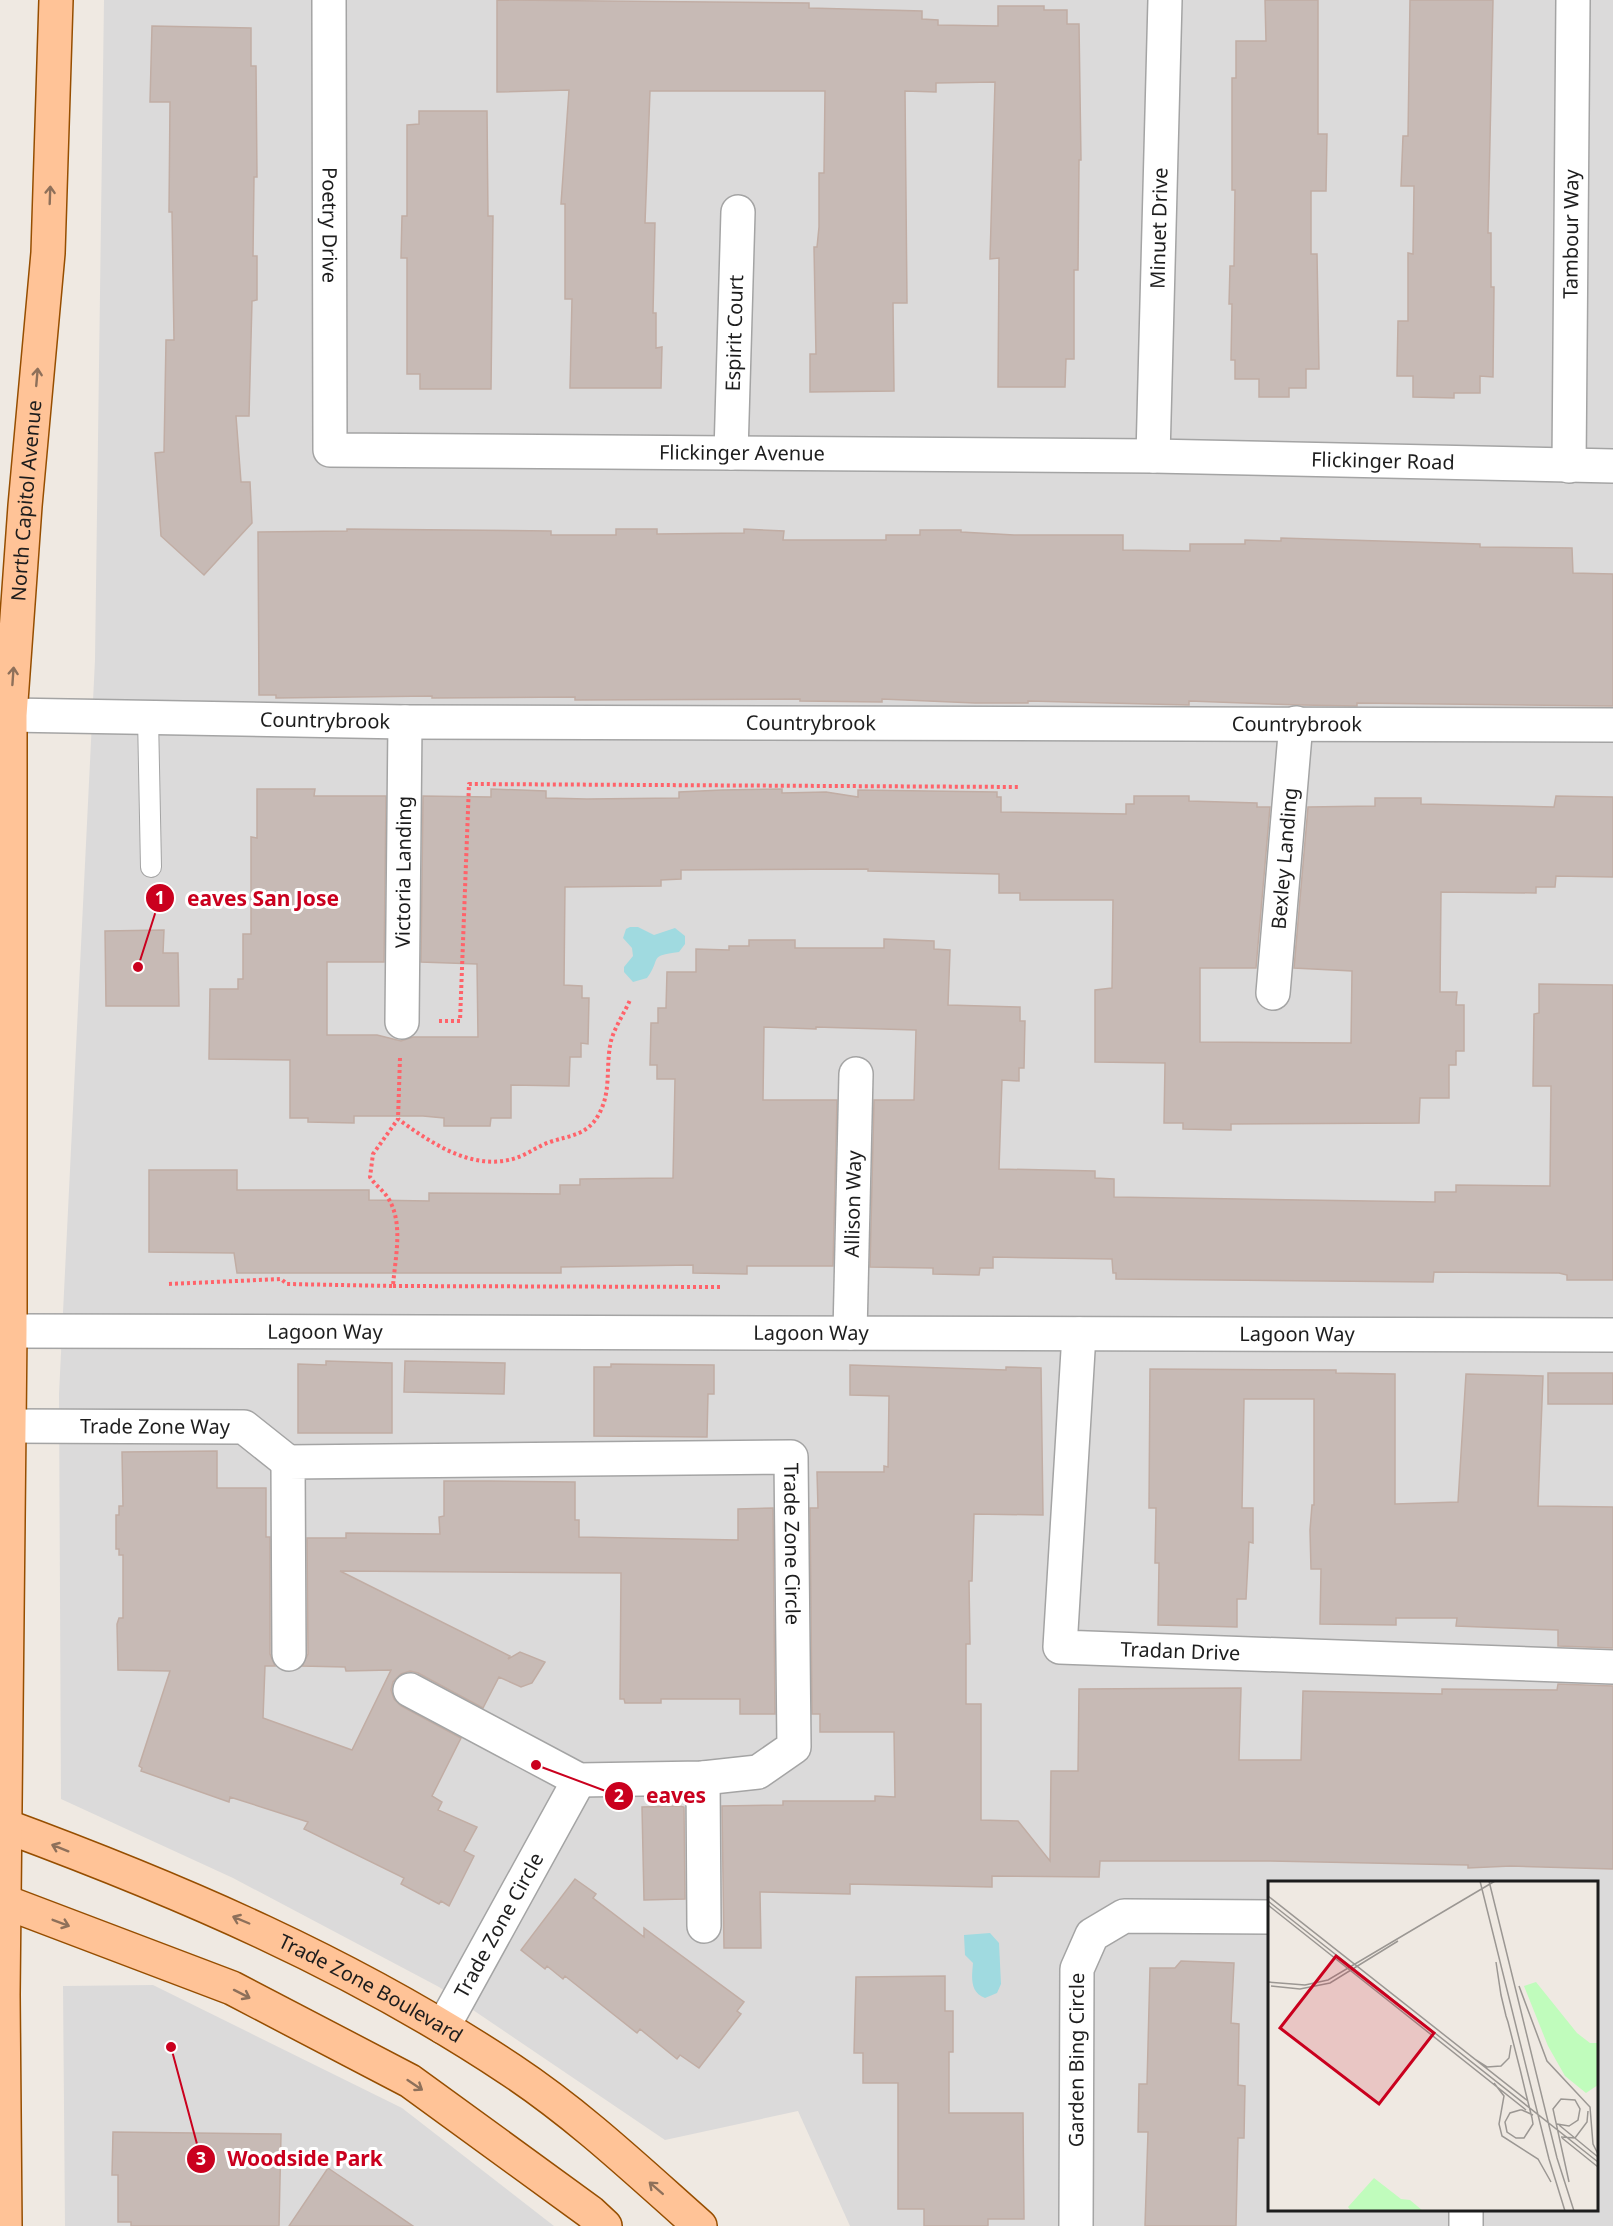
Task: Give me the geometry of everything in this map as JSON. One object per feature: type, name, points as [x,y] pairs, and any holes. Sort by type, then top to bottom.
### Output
[{"type":"main road","name":"North Capitol Avenue","points":[[5,2226],[3,1825],[10,1330],[10,715],[25,506],[48,253],[56,0]]},
{"type":"main road","name":"Trade Zone Boulevard","points":[[3,1825],[245,1922],[348,1971],[513,2071],[582,2122],[700,2226]]},
{"type":"main road","points":[[3,1901],[232,1988],[410,2081],[591,2221]]},
{"type":"street","name":"Poetry Drive","points":[[329,0],[330,450]]},
{"type":"street","name":"Minuet Drive","points":[[1153,456],[1165,0]]},
{"type":"street","name":"Tambour Way","points":[[1569,466],[1573,0]]},
{"type":"street","name":"Espirit Court","points":[[731,453],[738,212]]},
{"type":"street","name":"Flickinger Avenue","points":[[330,450],[1153,456]]},
{"type":"street","name":"Flickinger Road","points":[[1153,456],[1613,466]]},
{"type":"street","name":"Countrybrook","points":[[10,715],[405,722],[1613,725]]},
{"type":"street","name":"Victoria Landing","points":[[402,1022],[405,722]]},
{"type":"street","name":"Bexley Landing","points":[[1273,993],[1296,723]]},
{"type":"street","name":"Allison Way","points":[[850,1333],[856,1074]]},
{"type":"street","name":"Lagoon Way","points":[[10,1330],[1613,1335]]},
{"type":"street","name":"Tradan Drive","points":[[1079,1334],[1060,1647],[1613,1667]]},
{"type":"street","name":"Trade Zone Way","points":[[9,1426],[244,1427],[288,1462]]},
{"type":"street","name":"Trade Zone Circle","points":[[288,1462],[791,1457],[794,1747],[759,1772],[703,1778],[579,1780],[443,2027]]},
{"type":"street","points":[[288,1462],[289,1654]]},
{"type":"street","points":[[410,1690],[579,1780]]},
{"type":"street","points":[[703,1778],[704,1926]]},
{"type":"street","name":"Garden Bing Circle","points":[[1076,2226],[1077,1969],[1092,1935],[1124,1916],[1268,1917]]},
{"type":"lane","points":[[148,717],[150,867]]},
{"type":"path","points":[[393,1286],[398,1231],[394,1209],[370,1176],[374,1154],[398,1119],[402,1022],[460,1021],[469,784],[1018,787]]},
{"type":"path","points":[[398,1119],[436,1146],[462,1156],[491,1161],[514,1158],[552,1141],[580,1135],[591,1126],[604,1101],[610,1045],[630,1000]]},
{"type":"path","points":[[169,1284],[281,1279],[287,1284],[393,1286],[720,1287]]},
{"type":"shaded area","points":[[104,0],[1613,0],[1613,2226],[850,2226],[798,2111],[665,2140],[439,1987],[233,1878],[61,1799],[59,1394],[95,660]]},
{"type":"shaded area","points":[[153,1985],[402,2108],[554,2226],[65,2226],[63,1986]]},
{"type":"water","points":[[638,927],[654,935],[675,928],[685,936],[685,944],[679,952],[659,957],[647,978],[633,982],[624,972],[624,967],[633,956],[632,948],[623,938],[626,929]]},
{"type":"water","points":[[990,1933],[999,1943],[1001,1984],[997,1993],[985,1998],[974,1988],[973,1963],[965,1955],[964,1935]]},
{"type":"building","points":[[497,0],[809,3],[809,8],[922,11],[922,19],[938,20],[938,25],[998,26],[998,6],[1044,6],[1044,10],[1067,10],[1067,24],[1079,24],[1081,160],[1079,160],[1078,270],[1074,270],[1074,359],[1066,359],[1065,387],[998,387],[999,258],[990,259],[995,82],[936,83],[936,92],[905,91],[907,303],[893,303],[894,391],[810,392],[810,354],[816,354],[814,247],[817,247],[819,227],[819,173],[824,173],[825,91],[650,91],[645,223],[655,223],[653,313],[656,313],[656,348],[662,347],[661,388],[570,388],[572,299],[565,299],[565,204],[561,204],[569,90],[497,92]]},
{"type":"building","points":[[1265,0],[1318,0],[1318,134],[1327,134],[1326,191],[1311,191],[1311,254],[1317,254],[1319,369],[1306,369],[1306,388],[1289,388],[1289,397],[1259,397],[1259,379],[1235,379],[1235,360],[1231,360],[1232,304],[1229,304],[1230,266],[1234,266],[1235,190],[1232,190],[1232,78],[1236,78],[1236,41],[1266,41]]},
{"type":"building","points":[[1410,0],[1493,0],[1488,233],[1491,233],[1491,287],[1494,287],[1493,377],[1480,376],[1480,393],[1454,393],[1454,398],[1413,397],[1413,376],[1397,376],[1398,321],[1408,321],[1408,253],[1413,254],[1414,186],[1401,186],[1403,136],[1408,136]]},
{"type":"building","points":[[152,26],[251,28],[251,66],[256,66],[257,177],[254,177],[253,256],[257,256],[257,300],[252,301],[249,416],[236,416],[241,482],[250,482],[252,523],[204,575],[161,536],[155,453],[164,452],[166,340],[174,340],[172,212],[169,212],[170,102],[150,102]]},
{"type":"building","points":[[419,111],[487,111],[488,216],[493,216],[491,389],[420,389],[420,374],[407,374],[407,258],[401,258],[402,216],[407,216],[407,125],[419,124]]},
{"type":"building","points":[[347,529],[551,531],[551,535],[616,535],[616,529],[657,529],[657,534],[744,533],[744,529],[784,531],[783,540],[886,540],[886,535],[920,535],[920,530],[961,530],[961,532],[1014,535],[1123,535],[1123,550],[1190,551],[1190,544],[1245,544],[1245,540],[1281,541],[1281,538],[1480,544],[1480,547],[1572,548],[1573,573],[1613,574],[1613,706],[1357,703],[1357,706],[1189,701],[1189,705],[1028,701],[1028,703],[975,703],[882,699],[882,702],[800,701],[800,699],[575,700],[575,697],[432,698],[432,696],[276,698],[276,695],[259,695],[258,532],[347,531]]},
{"type":"building","points":[[257,789],[315,789],[314,796],[386,796],[384,962],[327,962],[327,1035],[377,1035],[401,1041],[413,1037],[478,1037],[477,964],[421,962],[423,796],[491,797],[491,789],[546,791],[546,798],[679,798],[679,792],[782,789],[782,793],[826,792],[858,797],[858,790],[997,792],[997,797],[1001,797],[1001,812],[1126,814],[1126,804],[1134,804],[1134,796],[1189,796],[1189,801],[1257,803],[1257,807],[1270,807],[1256,968],[1200,968],[1200,1042],[1351,1043],[1352,971],[1294,968],[1308,807],[1375,806],[1375,798],[1421,798],[1421,804],[1554,807],[1556,796],[1613,797],[1613,877],[1556,876],[1555,887],[1536,887],[1536,893],[1441,892],[1440,992],[1457,992],[1456,1005],[1464,1005],[1464,1051],[1456,1051],[1456,1065],[1449,1065],[1449,1098],[1420,1098],[1419,1123],[1231,1124],[1231,1130],[1183,1129],[1183,1123],[1164,1123],[1165,1063],[1095,1062],[1095,990],[1112,988],[1113,900],[1020,900],[1020,893],[999,893],[999,874],[868,871],[868,869],[681,870],[681,879],[661,880],[661,886],[565,887],[564,985],[582,986],[582,998],[589,998],[588,1044],[581,1043],[581,1057],[570,1057],[569,1086],[511,1085],[511,1118],[491,1118],[490,1126],[444,1126],[444,1118],[423,1116],[354,1116],[354,1123],[308,1122],[308,1118],[290,1118],[290,1060],[209,1059],[210,989],[238,989],[238,979],[243,979],[243,934],[251,934],[251,837],[257,838]]},
{"type":"building","points":[[164,930],[163,953],[178,953],[179,1006],[106,1006],[105,931]]},
{"type":"building","points":[[884,939],[934,941],[934,949],[950,950],[948,1005],[1020,1007],[1020,1021],[1025,1021],[1024,1068],[1019,1068],[1019,1081],[1002,1080],[999,1169],[1095,1171],[1095,1178],[1114,1179],[1114,1197],[1435,1202],[1435,1192],[1456,1192],[1456,1185],[1550,1186],[1551,1086],[1533,1086],[1534,1014],[1539,1013],[1539,984],[1613,985],[1613,1280],[1567,1280],[1567,1275],[1559,1273],[1434,1272],[1433,1282],[1116,1279],[1112,1259],[993,1257],[993,1268],[980,1268],[979,1275],[933,1274],[933,1268],[870,1267],[874,1100],[914,1100],[916,1030],[816,1027],[816,1029],[764,1027],[763,1100],[837,1100],[833,1266],[747,1266],[747,1274],[693,1273],[693,1265],[561,1267],[561,1273],[237,1273],[234,1253],[149,1252],[149,1170],[237,1170],[237,1190],[369,1190],[369,1200],[429,1201],[429,1193],[560,1194],[560,1185],[580,1185],[580,1179],[673,1178],[675,1079],[657,1079],[657,1065],[650,1065],[651,1023],[658,1023],[658,1008],[666,1008],[667,972],[696,972],[696,949],[729,950],[729,946],[749,946],[749,940],[795,940],[795,948],[884,948]]},
{"type":"building","points":[[326,1361],[392,1363],[392,1433],[298,1433],[298,1364],[326,1365]]},
{"type":"building","points":[[405,1361],[505,1363],[504,1394],[404,1392]]},
{"type":"building","points":[[611,1364],[714,1365],[714,1394],[708,1394],[707,1437],[594,1436],[594,1367],[611,1367]]},
{"type":"building","points":[[850,1365],[1006,1370],[1006,1367],[1041,1368],[1043,1515],[974,1514],[972,1581],[969,1581],[970,1644],[966,1644],[966,1704],[981,1704],[981,1820],[1018,1821],[1050,1861],[1051,1771],[1078,1771],[1079,1689],[1241,1688],[1239,1760],[1301,1760],[1303,1691],[1442,1694],[1442,1689],[1557,1690],[1558,1684],[1613,1686],[1613,1869],[1511,1866],[1468,1868],[1468,1865],[1266,1861],[1100,1861],[1099,1877],[992,1876],[992,1887],[850,1884],[850,1894],[760,1892],[761,1948],[724,1948],[722,1806],[783,1805],[783,1801],[875,1801],[875,1796],[895,1797],[894,1732],[820,1732],[820,1714],[812,1714],[810,1508],[818,1508],[817,1472],[884,1472],[884,1466],[888,1467],[889,1396],[850,1395]]},
{"type":"building","points":[[1150,1369],[1336,1370],[1336,1373],[1395,1374],[1395,1504],[1458,1502],[1466,1374],[1543,1376],[1538,1506],[1613,1507],[1613,1648],[1558,1646],[1558,1630],[1456,1626],[1457,1618],[1396,1618],[1396,1625],[1320,1624],[1321,1569],[1311,1569],[1310,1530],[1312,1505],[1314,1505],[1314,1399],[1244,1399],[1242,1508],[1253,1508],[1253,1543],[1249,1542],[1246,1599],[1237,1599],[1237,1627],[1158,1625],[1159,1563],[1155,1563],[1156,1508],[1149,1508]]},
{"type":"building","points":[[1548,1373],[1613,1373],[1613,1404],[1548,1404]]},
{"type":"building","points":[[217,1451],[217,1488],[266,1488],[266,1537],[270,1537],[270,1654],[275,1666],[265,1666],[263,1718],[352,1750],[391,1670],[346,1671],[345,1667],[302,1666],[308,1654],[307,1538],[346,1538],[346,1533],[440,1534],[439,1517],[444,1516],[444,1481],[575,1482],[575,1520],[579,1520],[579,1537],[738,1540],[738,1509],[773,1508],[775,1714],[740,1714],[740,1699],[661,1699],[661,1703],[625,1703],[624,1699],[620,1699],[621,1573],[340,1571],[510,1656],[508,1659],[520,1652],[545,1662],[532,1683],[521,1687],[499,1677],[483,1708],[418,1673],[410,1671],[401,1674],[393,1682],[391,1690],[394,1699],[401,1706],[461,1738],[432,1796],[442,1802],[438,1810],[477,1827],[464,1851],[474,1856],[449,1906],[441,1901],[439,1904],[401,1884],[404,1878],[304,1829],[308,1822],[230,1797],[229,1802],[141,1771],[142,1768],[139,1766],[170,1671],[118,1670],[117,1624],[119,1618],[123,1618],[123,1555],[119,1555],[119,1549],[116,1549],[116,1515],[119,1515],[119,1506],[123,1506],[122,1452]]},
{"type":"building","points":[[642,1807],[684,1807],[685,1899],[644,1900]]},
{"type":"building","points":[[575,1879],[596,1894],[593,1898],[644,1937],[644,1928],[744,2002],[737,2011],[741,2014],[699,2068],[680,2055],[677,2059],[640,2029],[637,2033],[565,1976],[563,1979],[547,1966],[545,1969],[521,1950]]},
{"type":"building","points":[[1181,1961],[1234,1963],[1231,2023],[1239,2024],[1238,2085],[1245,2086],[1244,2138],[1238,2138],[1236,2226],[1145,2226],[1148,2132],[1138,2132],[1139,2084],[1147,2084],[1150,1968],[1175,1968]]},
{"type":"building","points":[[945,1976],[945,2011],[953,2011],[953,2052],[949,2052],[949,2113],[1023,2113],[1024,2219],[988,2219],[988,2226],[924,2226],[924,2209],[898,2209],[898,2083],[863,2083],[863,2053],[854,2053],[856,1977]]},
{"type":"building","points":[[113,2132],[281,2134],[279,2226],[131,2226],[131,2222],[118,2222],[118,2175],[112,2175]]},
{"type":"building","points":[[328,2168],[413,2226],[289,2226]]},
{"type":"place","name":"eaves San Jose","points":[[138,967]]},
{"type":"place","name":"eaves","points":[[536,1765]]},
{"type":"place","name":"Woodside Park","points":[[171,2047]]}]
